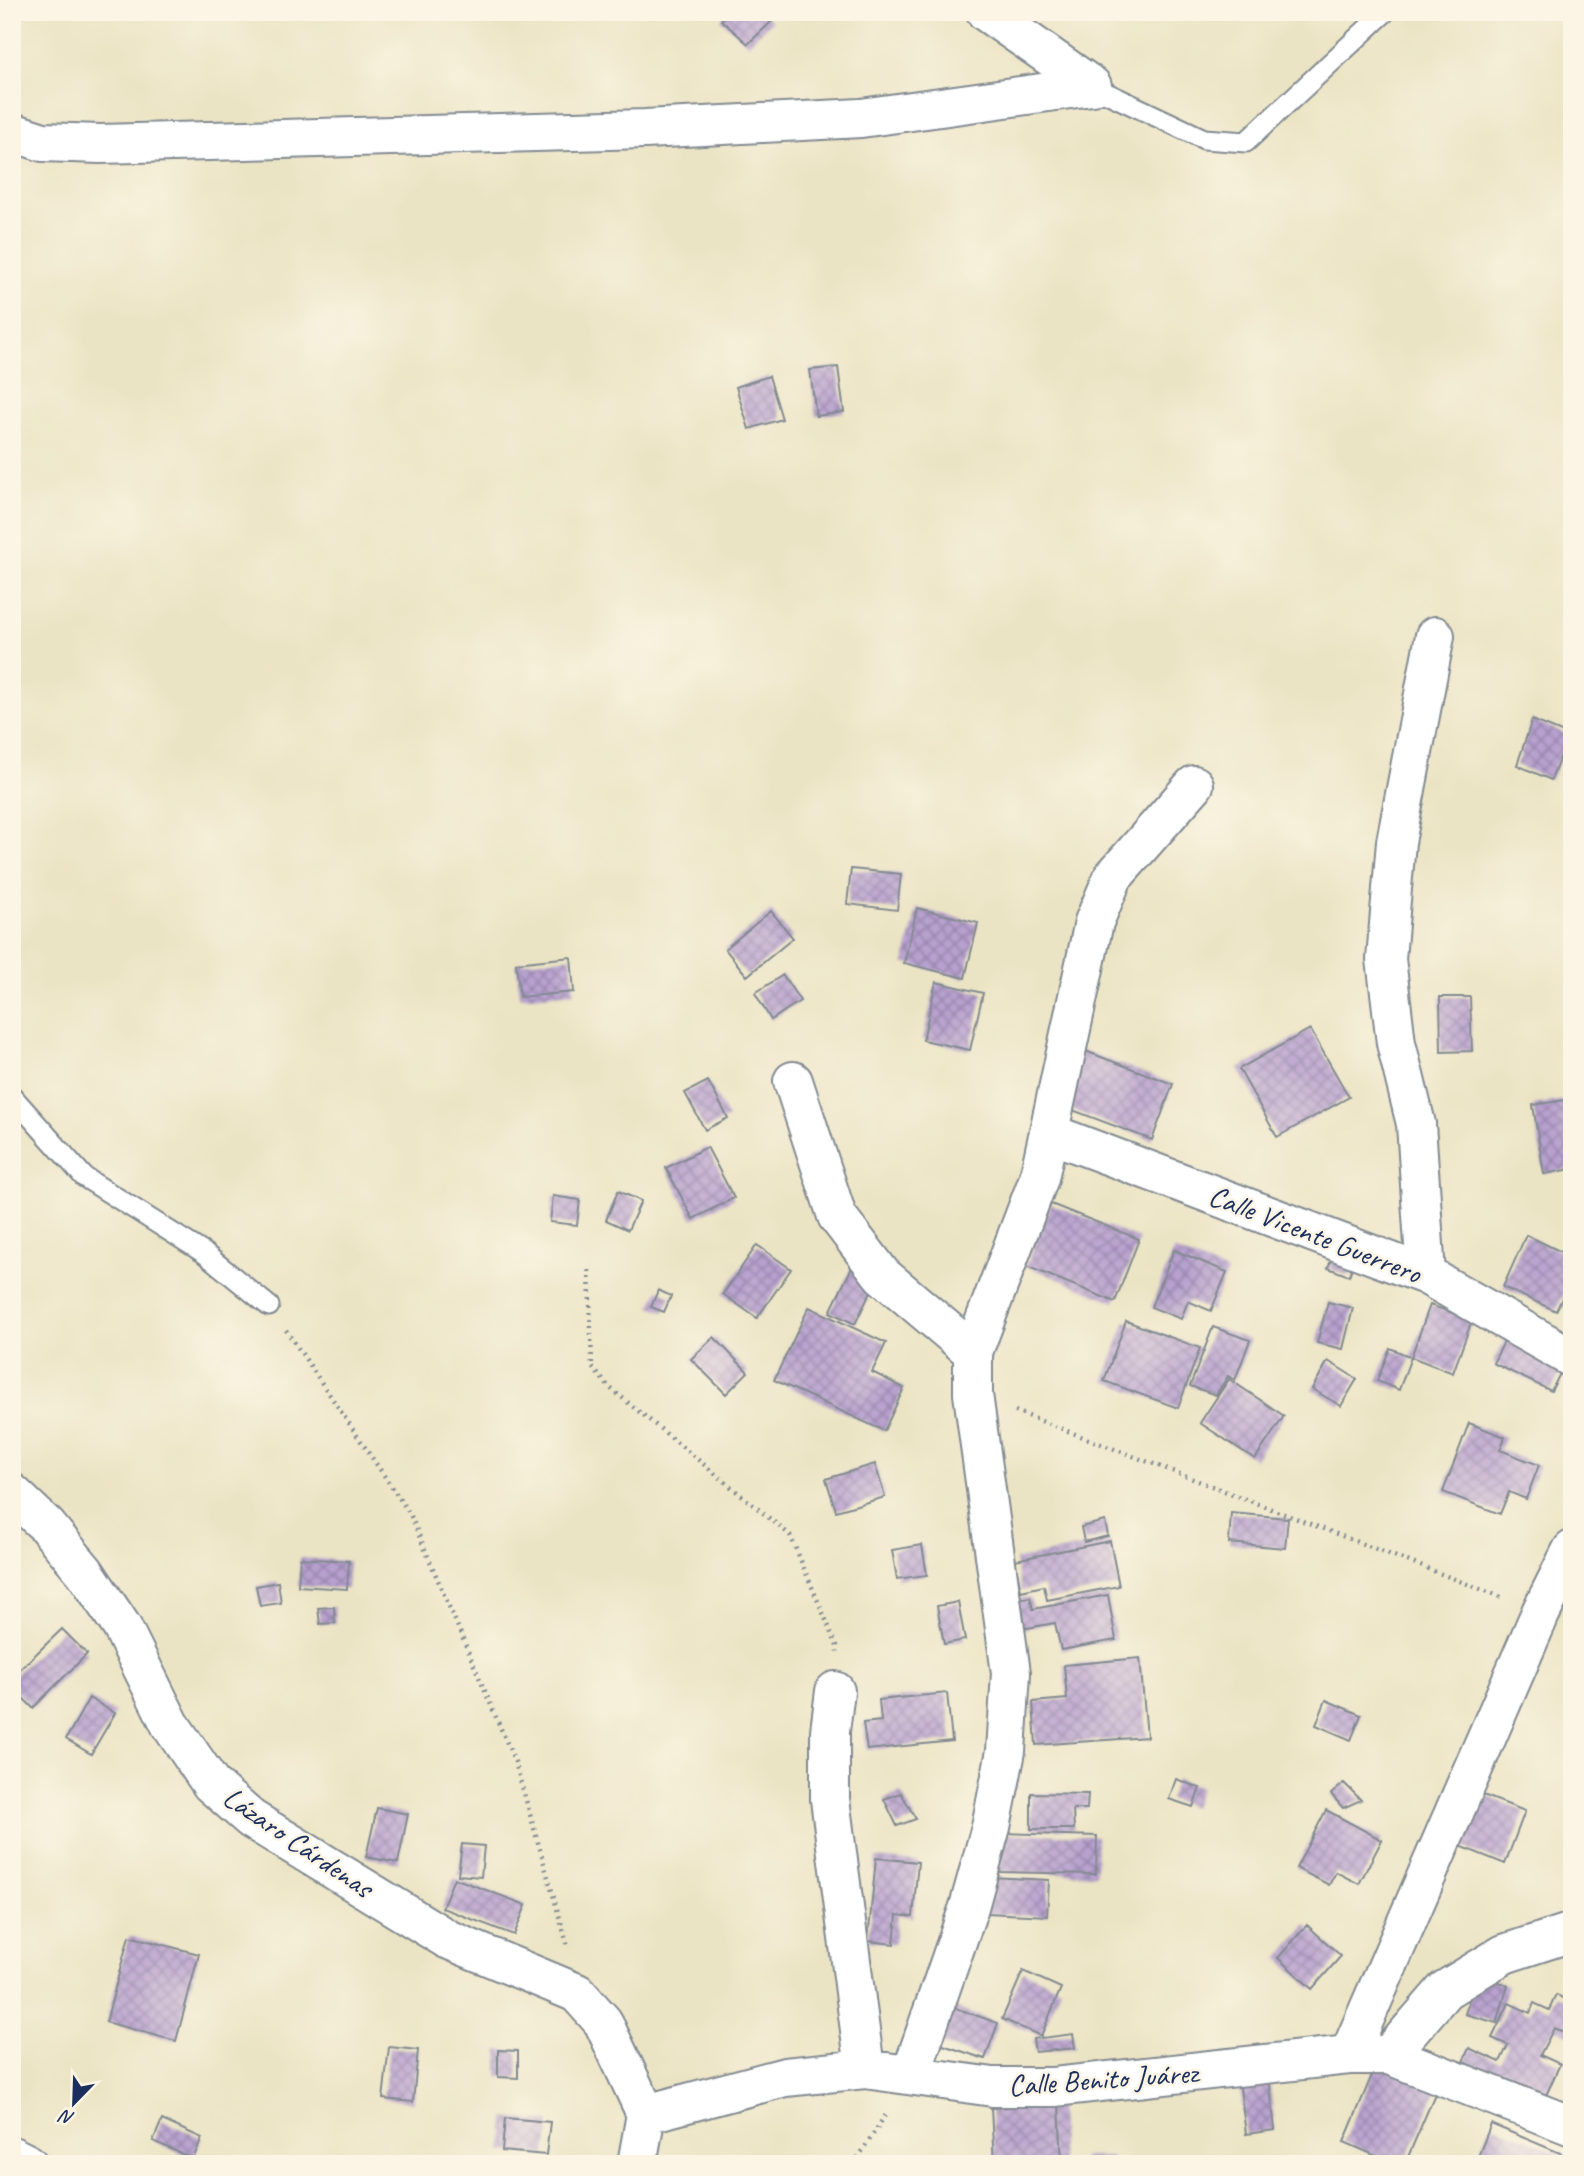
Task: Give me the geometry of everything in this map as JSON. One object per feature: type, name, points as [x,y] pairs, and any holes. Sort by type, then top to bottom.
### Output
[{"type":"street","points":[[986,12],[1092,86]]},
{"type":"street","points":[[12,132],[43,142],[100,144],[645,130],[861,118],[1092,86]]},
{"type":"street","points":[[1426,1275],[1416,1124],[1396,1043],[1386,959],[1396,842],[1435,636]]},
{"type":"street","points":[[911,2074],[969,1907],[991,1827],[1006,1751],[1011,1673],[973,1394],[973,1352],[1039,1178],[1094,922],[1113,877],[1194,785]]},
{"type":"street","points":[[793,1081],[837,1216],[882,1275],[973,1352]]},
{"type":"street","name":"Calle Vicente Guerrero","points":[[1049,1133],[1426,1275],[1572,1357]]},
{"type":"street","name":"Lázaro Cárdenas","points":[[12,1493],[70,1553],[115,1616],[170,1724],[211,1784],[251,1819],[447,1938],[577,1993],[603,2022],[646,2114]]},
{"type":"street","points":[[1349,2055],[1541,1612],[1572,1550]]},
{"type":"street","points":[[835,1691],[830,1731],[830,1799],[866,2069]]},
{"type":"street","points":[[1572,1932],[1504,1954],[1445,1990],[1389,2055],[1572,2126]]},
{"type":"street","name":"Calle Benito Juárez","points":[[646,2114],[785,2077],[866,2069],[993,2087],[1054,2087],[1349,2055],[1389,2055]]},
{"type":"street","points":[[637,2164],[646,2114]]},
{"type":"street","points":[[12,2157],[29,2164]]},
{"type":"lane","points":[[1092,86],[1204,139],[1246,142],[1385,12]]},
{"type":"lane","points":[[12,1096],[84,1177],[204,1253],[269,1306]]},
{"type":"path","points":[[589,1270],[593,1367],[609,1387],[790,1535],[837,1646],[835,1691]]},
{"type":"path","points":[[269,1306],[410,1514],[515,1762],[566,1939],[577,1993]]},
{"type":"path","points":[[973,1394],[1098,1445],[1541,1612]]},
{"type":"path","points":[[854,2164],[911,2074]]},
{"type":"building","points":[[728,12],[763,12],[772,21],[748,44],[721,20]]},
{"type":"building","points":[[838,367],[844,412],[816,416],[810,370]]},
{"type":"building","points":[[769,376],[782,419],[749,429],[736,387]]},
{"type":"building","points":[[1532,720],[1569,735],[1551,780],[1517,765]]},
{"type":"building","points":[[851,869],[901,874],[897,910],[847,904]]},
{"type":"building","points":[[917,908],[978,923],[965,978],[904,963]]},
{"type":"building","points":[[771,911],[793,938],[747,976],[725,949]]},
{"type":"building","points":[[571,957],[574,992],[520,997],[516,963]]},
{"type":"building","points":[[783,975],[800,1001],[771,1020],[755,993]]},
{"type":"building","points":[[936,982],[983,993],[970,1050],[923,1040]]},
{"type":"building","points":[[1440,997],[1470,997],[1472,1051],[1441,1052]]},
{"type":"building","points":[[1310,1029],[1349,1097],[1277,1137],[1239,1069]]},
{"type":"building","points":[[1080,1049],[1173,1084],[1152,1140],[1059,1105]]},
{"type":"building","points":[[708,1081],[728,1118],[705,1130],[685,1093]]},
{"type":"building","points":[[1572,1099],[1572,1169],[1544,1174],[1533,1105]]},
{"type":"building","points":[[707,1147],[734,1198],[693,1219],[666,1168]]},
{"type":"building","points":[[618,1191],[641,1201],[628,1230],[606,1220]]},
{"type":"building","points":[[553,1196],[580,1200],[577,1225],[550,1222]]},
{"type":"building","points":[[1051,1204],[1139,1239],[1115,1302],[1026,1266]]},
{"type":"building","points":[[1526,1235],[1572,1257],[1572,1277],[1556,1311],[1503,1287]]},
{"type":"building","points":[[757,1245],[791,1269],[757,1318],[723,1294]]},
{"type":"building","points":[[1336,1248],[1356,1256],[1349,1276],[1328,1268]]},
{"type":"building","points":[[1174,1250],[1227,1272],[1211,1311],[1188,1301],[1181,1319],[1151,1307]]},
{"type":"building","points":[[851,1269],[876,1281],[855,1324],[830,1312]]},
{"type":"building","points":[[658,1290],[671,1296],[664,1312],[651,1307]]},
{"type":"building","points":[[1328,1302],[1353,1308],[1343,1349],[1317,1343]]},
{"type":"building","points":[[1430,1305],[1472,1320],[1453,1373],[1411,1357]]},
{"type":"building","points":[[809,1307],[886,1343],[872,1372],[904,1388],[884,1431],[774,1380]]},
{"type":"building","points":[[1126,1321],[1200,1348],[1178,1408],[1104,1381]]},
{"type":"building","points":[[1213,1327],[1250,1340],[1235,1380],[1228,1376],[1216,1395],[1190,1386]]},
{"type":"building","points":[[714,1337],[748,1372],[726,1394],[691,1359]]},
{"type":"building","points":[[1506,1338],[1564,1366],[1551,1391],[1493,1363]]},
{"type":"building","points":[[1390,1348],[1411,1357],[1399,1390],[1377,1381]]},
{"type":"building","points":[[1328,1361],[1357,1379],[1341,1406],[1312,1389]]},
{"type":"building","points":[[1229,1379],[1284,1416],[1255,1459],[1200,1423]]},
{"type":"building","points":[[1469,1423],[1505,1437],[1500,1450],[1539,1465],[1526,1499],[1509,1492],[1500,1514],[1443,1492]]},
{"type":"building","points":[[875,1464],[885,1497],[836,1511],[826,1479]]},
{"type":"building","points":[[1231,1513],[1288,1518],[1285,1548],[1229,1543]]},
{"type":"building","points":[[1105,1521],[1108,1536],[1084,1542],[1081,1527]]},
{"type":"building","points":[[1110,1541],[1119,1586],[1047,1600],[1044,1586],[1021,1591],[1015,1560]]},
{"type":"building","points":[[922,1545],[927,1575],[897,1579],[892,1550]]},
{"type":"building","points":[[300,1558],[349,1561],[347,1589],[298,1586]]},
{"type":"building","points":[[278,1582],[281,1603],[260,1606],[256,1586]]},
{"type":"building","points":[[1108,1595],[1116,1640],[1061,1650],[1055,1623],[1016,1630],[1010,1600],[1030,1597],[1033,1609]]},
{"type":"building","points":[[958,1602],[965,1640],[944,1644],[937,1606]]},
{"type":"building","points":[[334,1607],[335,1623],[320,1624],[318,1608]]},
{"type":"building","points":[[62,1629],[87,1654],[33,1708],[12,1687],[12,1677]]},
{"type":"building","points":[[1140,1658],[1147,1737],[1036,1745],[1033,1702],[1067,1699],[1064,1665]]},
{"type":"building","points":[[947,1693],[952,1741],[867,1750],[863,1723],[881,1721],[879,1700]]},
{"type":"building","points":[[89,1698],[115,1713],[91,1754],[66,1739]]},
{"type":"building","points":[[1326,1700],[1361,1715],[1351,1740],[1316,1725]]},
{"type":"building","points":[[1176,1779],[1200,1788],[1193,1807],[1169,1799]]},
{"type":"building","points":[[1344,1783],[1361,1800],[1343,1808],[1331,1794]]},
{"type":"building","points":[[1470,1790],[1525,1811],[1505,1864],[1450,1842]]},
{"type":"building","points":[[901,1793],[916,1819],[897,1826],[884,1799]]},
{"type":"building","points":[[1031,1793],[1088,1794],[1087,1809],[1073,1809],[1074,1829],[1031,1829]]},
{"type":"building","points":[[377,1808],[408,1814],[398,1863],[366,1857]]},
{"type":"building","points":[[1326,1810],[1382,1840],[1359,1884],[1336,1872],[1329,1885],[1296,1868]]},
{"type":"building","points":[[1000,1833],[1097,1836],[1096,1874],[999,1872]]},
{"type":"building","points":[[462,1844],[484,1846],[481,1877],[458,1875]]},
{"type":"building","points":[[876,1858],[918,1862],[913,1917],[897,1915],[894,1944],[868,1941]]},
{"type":"building","points":[[988,1877],[1049,1880],[1047,1916],[987,1913]]},
{"type":"building","points":[[454,1878],[526,1905],[514,1935],[442,1908]]},
{"type":"building","points":[[1307,1925],[1341,1956],[1312,1989],[1278,1958]]},
{"type":"building","points":[[129,1936],[199,1954],[176,2041],[106,2022]]},
{"type":"building","points":[[1023,1971],[1061,1988],[1041,2036],[1002,2019]]},
{"type":"building","points":[[1477,1975],[1508,1985],[1497,2023],[1465,2014]]},
{"type":"building","points":[[1556,1995],[1572,2002],[1572,2036],[1554,2028],[1540,2055],[1560,2064],[1544,2100],[1463,2062],[1469,2048],[1500,2062],[1508,2045],[1492,2038],[1509,2003],[1530,2013],[1534,2003],[1549,2010]]},
{"type":"building","points":[[944,2004],[998,2023],[985,2059],[931,2041]]},
{"type":"building","points":[[1073,2034],[1075,2048],[1035,2052],[1033,2039]]},
{"type":"building","points":[[389,2047],[418,2050],[413,2102],[383,2099]]},
{"type":"building","points":[[498,2050],[518,2051],[518,2078],[498,2077]]},
{"type":"building","points":[[1377,2063],[1437,2089],[1405,2164],[1395,2164],[1344,2142]]},
{"type":"building","points":[[1269,2077],[1275,2130],[1246,2134],[1239,2080]]},
{"type":"building","points":[[1059,2105],[1062,2163],[994,2164],[991,2108]]},
{"type":"building","points":[[505,2118],[550,2122],[546,2155],[502,2151]]},
{"type":"building","points":[[162,2120],[202,2138],[193,2159],[153,2141]]},
{"type":"building","points":[[1491,2124],[1572,2158],[1572,2164],[1475,2164]]},
{"type":"building","points":[[1083,2157],[1112,2157],[1112,2164],[1083,2164]]}]
